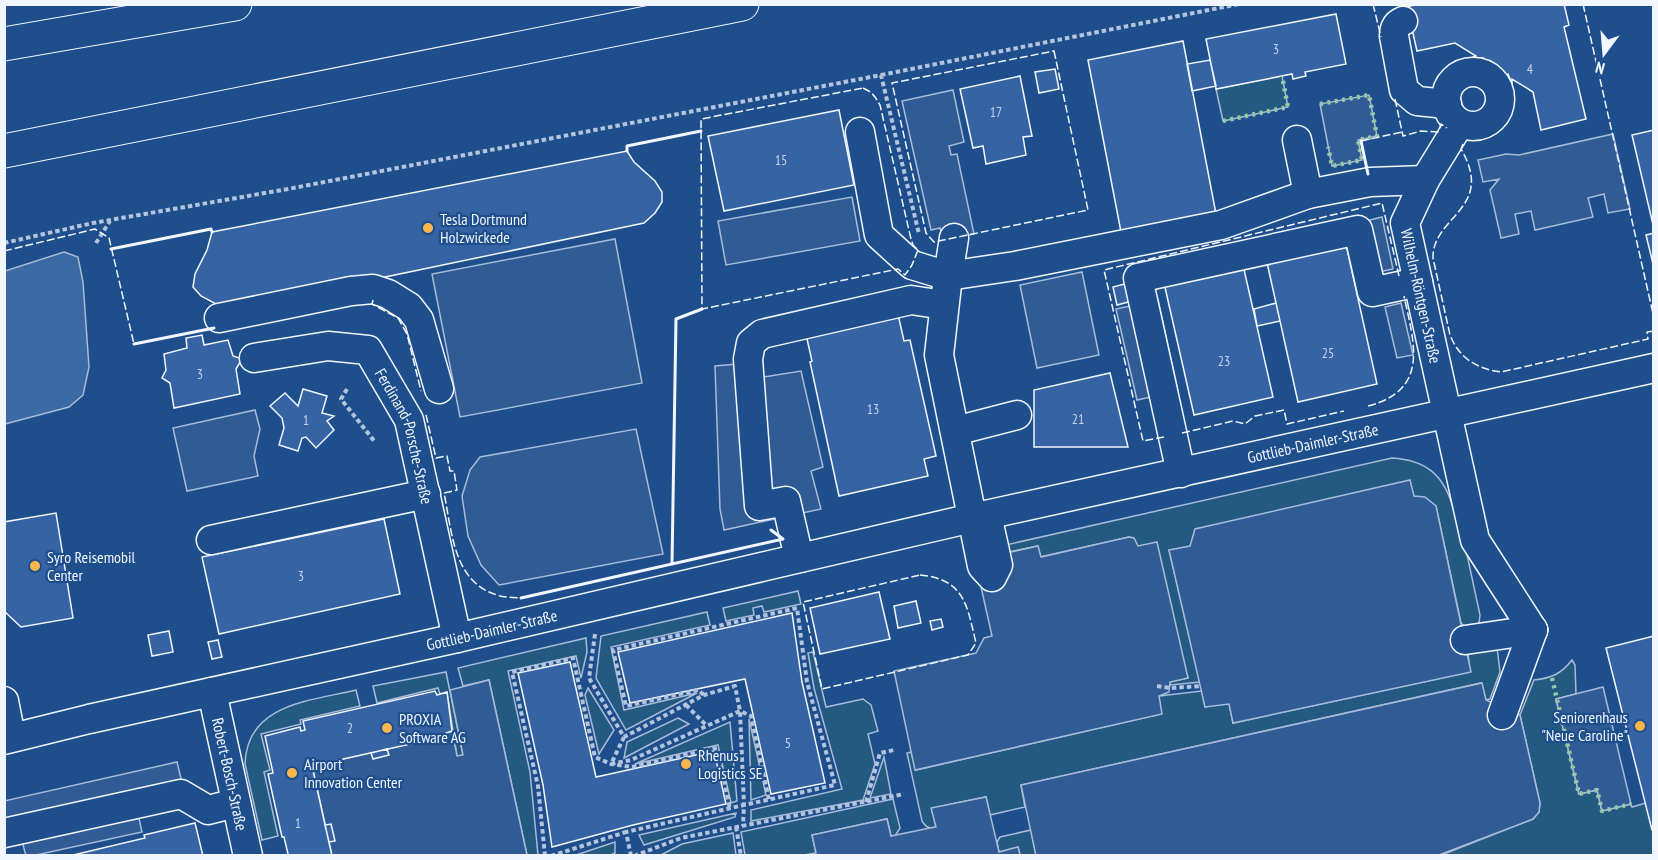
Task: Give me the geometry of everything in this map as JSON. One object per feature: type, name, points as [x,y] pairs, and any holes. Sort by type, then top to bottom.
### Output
[{"type":"highway","points":[[4,44],[235,4]]},
{"type":"highway","points":[[4,151],[742,4]]},
{"type":"street","name":"Wilhelm-Röntgen-Straße","points":[[1403,21],[1394,29],[1394,36],[1404,90],[1417,102],[1454,114],[1405,223],[1474,540],[1533,630]]},
{"type":"street","points":[[860,132],[879,235],[912,265],[948,276],[1015,266],[1221,225],[1308,194],[1370,182],[1425,180]]},
{"type":"street","points":[[1297,140],[1308,194]]},
{"type":"street","points":[[1181,473],[1138,278],[1358,230],[1372,292],[1418,282]]},
{"type":"street","points":[[954,238],[939,356],[955,431],[980,517]]},
{"type":"street","points":[[219,318],[351,291],[373,289],[388,294],[409,307],[420,320],[446,387],[423,402],[410,420]]},
{"type":"street","points":[[800,558],[786,501],[759,506],[748,358],[752,343],[762,334],[911,300],[944,305]]},
{"type":"street","name":"Ferdinand-Porsche-Straße","points":[[254,358],[328,346],[368,350],[410,420],[457,638]]},
{"type":"street","name":"Gottlieb-Daimler-Straße","points":[[7,738],[457,638],[980,517],[1653,368]]},
{"type":"street","points":[[955,431],[1017,415]]},
{"type":"street","points":[[211,540],[426,494]]},
{"type":"street","points":[[1465,640],[1533,630],[1502,715]]},
{"type":"street","name":"Robert-Bosch-Straße","points":[[212,692],[248,855]]},
{"type":"street","points":[[4,701],[7,738]]},
{"type":"street","points":[[4,833],[181,794],[208,810],[236,803]]},
{"type":"path","points":[[4,243],[93,223],[288,189],[1239,4]]},
{"type":"path","points":[[881,75],[915,224],[922,242]]},
{"type":"path","points":[[96,243],[110,220]]},
{"type":"path","points":[[347,389],[341,399],[375,442]]},
{"type":"path","points":[[551,855],[626,832],[835,785],[807,682],[797,608],[613,650],[626,706],[698,690],[704,695]]},
{"type":"path","points":[[595,637],[589,678],[624,737]]},
{"type":"path","points":[[546,855],[538,786],[512,672],[573,658],[595,757],[611,764],[632,767],[717,748],[730,809]]},
{"type":"path","points":[[611,764],[624,737],[704,695],[735,686],[740,711],[743,826]]},
{"type":"path","points":[[1157,686],[1170,688],[1201,686]]},
{"type":"path","points":[[686,705],[706,725]]},
{"type":"path","points":[[611,764],[631,760],[740,711],[751,716],[769,800]]},
{"type":"path","points":[[866,802],[880,753],[894,750]]},
{"type":"path","points":[[626,832],[633,855],[681,838],[904,794]]},
{"type":"path","points":[[735,827],[741,855]]},
{"type":"shaded area","points":[[1282,76],[1288,107],[1223,121],[1216,89]]},
{"type":"shaded area","points":[[953,90],[964,142],[949,146],[951,155],[957,154],[974,234],[943,241],[940,228],[931,230],[902,101]]},
{"type":"shaded area","points":[[1369,95],[1377,136],[1358,140],[1362,160],[1332,166],[1320,104]]},
{"type":"shaded area","points":[[1613,134],[1630,209],[1608,213],[1604,194],[1588,198],[1593,217],[1535,230],[1531,211],[1515,214],[1519,234],[1501,238],[1490,190],[1499,179],[1483,182],[1478,160],[1506,154],[1519,155]]},
{"type":"shaded area","points":[[852,197],[860,241],[726,265],[718,221]]},
{"type":"shaded area","points":[[1382,217],[1393,269],[1378,272],[1366,221]]},
{"type":"shaded area","points":[[615,239],[642,383],[460,417],[432,274]]},
{"type":"shaded area","points":[[64,252],[78,257],[83,282],[89,367],[83,395],[69,407],[5,424],[5,271]]},
{"type":"shaded area","points":[[1082,272],[1099,355],[1037,368],[1020,285]]},
{"type":"shaded area","points":[[1158,300],[1178,391],[1137,400],[1116,309]]},
{"type":"shaded area","points":[[1401,303],[1413,355],[1397,358],[1385,307]]},
{"type":"shaded area","points":[[737,364],[758,378],[801,371],[823,467],[811,471],[821,509],[724,530],[720,509],[715,366]]},
{"type":"shaded area","points":[[255,410],[260,429],[254,456],[258,476],[187,491],[173,428]]},
{"type":"shaded area","points":[[636,429],[663,554],[499,585],[481,565],[468,536],[462,496],[470,470],[480,457]]},
{"type":"shaded area","points":[[1392,458],[1415,462],[1432,471],[1439,478],[1453,508],[1457,508],[1480,615],[1476,627],[1467,628],[1461,623],[1436,506],[1169,550],[1200,682],[1170,685],[1170,682],[1188,678],[1138,546],[1129,537],[1040,557],[1038,546],[1009,552],[1001,546]]},
{"type":"shaded area","points":[[1410,480],[1414,496],[1425,497],[1436,506],[1471,672],[1233,723],[1229,704],[1205,707],[1169,550],[1190,546],[1195,529]]},
{"type":"shaded area","points":[[1129,537],[1134,538],[1138,546],[1157,542],[1188,678],[1170,682],[1169,692],[1159,696],[1162,714],[915,770],[894,671],[976,653],[984,638],[992,636],[975,560],[1038,546],[1041,557]]},
{"type":"shaded area","points":[[798,591],[801,604],[764,612],[762,606],[753,608],[754,615],[726,621],[723,608]]},
{"type":"shaded area","points":[[707,612],[710,625],[611,647],[624,710],[697,693],[626,730],[596,678],[601,636]]},
{"type":"shaded area","points":[[586,638],[587,652],[581,678],[576,656],[508,671],[530,772],[538,855],[527,855],[489,680],[463,686],[458,668]]},
{"type":"shaded area","points":[[1497,647],[1500,672],[1490,699],[1486,700],[1481,683],[1021,785],[1025,807],[990,815],[986,797],[932,808],[936,827],[928,827],[922,821],[907,753],[911,752],[916,770],[1161,714],[1159,696],[1202,691],[1205,707],[1229,703],[1233,723],[1470,672],[1468,653]]},
{"type":"shaded area","points":[[813,652],[826,707],[863,699],[871,705],[878,731],[868,734],[875,764],[863,800],[751,821],[751,810],[842,789],[814,688],[808,653]]},
{"type":"shaded area","points":[[1572,660],[1575,665],[1576,694],[1556,699],[1579,794],[1597,790],[1602,811],[1646,803],[1653,829],[1653,855],[1439,856],[1533,819],[1539,812],[1540,803],[1520,715],[1534,680],[1556,674]]},
{"type":"shaded area","points":[[446,672],[463,755],[457,756],[447,692],[440,694],[438,688],[377,703],[373,686]]},
{"type":"shaded area","points":[[489,680],[527,855],[332,855],[312,766],[446,736],[446,733],[452,731],[457,756],[463,755],[450,690]]},
{"type":"shaded area","points":[[1482,683],[1486,700],[1520,715],[1540,803],[1539,812],[1533,819],[1439,855],[1036,856],[1021,785]]},
{"type":"shaded area","points":[[1603,687],[1631,804],[1602,811],[1597,790],[1579,794],[1556,699]]},
{"type":"shaded area","points":[[588,688],[614,730],[599,754],[585,695]]},
{"type":"shaded area","points":[[356,690],[360,706],[300,720],[301,724],[261,734],[270,770],[264,772],[278,836],[262,840],[245,764],[248,744],[257,728],[284,708]]},
{"type":"shaded area","points":[[678,718],[689,724],[624,758],[627,742]]},
{"type":"shaded area","points":[[749,719],[766,795],[751,800]]},
{"type":"shaded area","points":[[730,722],[737,801],[731,803],[718,745],[635,764]]},
{"type":"shaded area","points":[[884,757],[891,794],[870,798]]},
{"type":"shaded area","points":[[177,762],[187,803],[138,814],[142,832],[26,856],[22,841],[5,844],[4,801]]},
{"type":"shaded area","points":[[986,797],[999,852],[1018,847],[1020,855],[804,855],[816,853],[812,835],[887,819],[891,836],[936,827],[931,808]]},
{"type":"shaded area","points":[[893,799],[900,828],[895,836],[891,836],[887,819],[812,835],[816,853],[804,856],[745,855],[741,832]]},
{"type":"shaded area","points":[[736,813],[735,817],[644,845],[639,835]]},
{"type":"shaded area","points":[[1031,830],[1036,855],[1020,855],[1018,847],[999,852],[997,842],[1000,837]]},
{"type":"shaded area","points":[[733,833],[736,855],[661,855],[682,844]]},
{"type":"shaded area","points":[[615,842],[615,853],[611,855],[576,855]]},
{"type":"building","points":[[1417,4],[1564,4],[1569,25],[1564,27],[1586,119],[1541,130],[1533,92],[1512,79],[1512,84],[1508,74],[1504,80],[1479,64],[1483,58],[1471,58],[1476,56],[1455,43],[1417,51],[1407,7]]},
{"type":"building","points":[[1336,14],[1346,64],[1305,72],[1306,76],[1293,79],[1292,74],[1216,89],[1206,39]]},
{"type":"building","points":[[1183,41],[1216,214],[1121,232],[1088,60]]},
{"type":"building","points":[[1210,60],[1216,86],[1192,91],[1187,64]]},
{"type":"building","points":[[1055,69],[1059,89],[1039,93],[1035,72]]},
{"type":"building","points":[[1020,76],[1032,136],[1023,137],[1026,155],[986,164],[983,146],[973,148],[960,89]]},
{"type":"building","points":[[839,110],[854,185],[724,211],[708,136]]},
{"type":"building","points":[[1654,130],[1654,229],[1632,135]]},
{"type":"building","name":"Tesla Dortmund Holzwickede","points":[[627,151],[634,162],[655,181],[662,192],[662,202],[655,213],[644,223],[227,310],[201,296],[193,287],[195,274],[207,250],[212,232]]},
{"type":"building","points":[[1654,233],[1654,268],[1646,235]]},
{"type":"building","points":[[1345,240],[1377,384],[1298,402],[1266,258]]},
{"type":"building","points":[[1243,265],[1273,397],[1194,415],[1164,283]]},
{"type":"building","points":[[1132,282],[1136,300],[1117,305],[1113,287]]},
{"type":"building","points":[[1276,303],[1280,321],[1257,326],[1254,309]]},
{"type":"building","points":[[897,310],[904,341],[910,340],[936,456],[924,459],[928,476],[839,496],[805,330]]},
{"type":"building","points":[[202,335],[204,345],[228,340],[233,356],[242,359],[236,369],[240,394],[174,408],[170,383],[162,378],[166,370],[164,354],[187,348],[186,338]]},
{"type":"building","points":[[1110,373],[1128,447],[1034,447],[1034,390]]},
{"type":"building","points":[[303,389],[327,396],[322,413],[334,416],[327,421],[334,430],[316,448],[306,437],[302,438],[298,451],[279,445],[284,428],[282,418],[270,406],[285,393],[298,406]]},
{"type":"building","name":"Syro Reisemobil Center","points":[[56,513],[73,618],[21,627],[4,611],[4,522]]},
{"type":"building","points":[[384,519],[400,594],[219,634],[202,557]]},
{"type":"building","points":[[879,592],[890,639],[820,654],[810,608]]},
{"type":"building","points":[[916,601],[921,623],[898,628],[894,606]]},
{"type":"building","name":"Rhenus Logistics SE","points":[[792,613],[802,682],[825,783],[771,794],[745,679],[630,703],[618,652]]},
{"type":"building","points":[[941,619],[943,627],[932,630],[930,621]]},
{"type":"building","points":[[169,631],[173,652],[152,656],[148,635]]},
{"type":"building","name":"Seniorenhaus \"Neue Caroline\"","points":[[1654,636],[1654,829],[1652,830],[1606,648]]},
{"type":"building","points":[[218,640],[222,657],[212,659],[208,642]]},
{"type":"building","name":"Rhenus Logistics SE","points":[[570,662],[596,777],[714,751],[726,804],[633,825],[552,847],[543,785],[518,673]]},
{"type":"building","name":"Airport Innovation Center","points":[[435,691],[437,695],[447,692],[452,731],[446,733],[446,736],[312,766],[332,856],[285,856],[288,854],[268,774],[273,773],[265,736],[300,727],[301,731],[305,730],[303,721]]},
{"type":"building","points":[[387,749],[389,755],[373,759],[371,753]]},
{"type":"building","points":[[195,823],[203,856],[69,856],[145,838],[144,835]]},
{"type":"building","points":[[195,823],[203,856],[69,856],[145,838],[144,835]]},
{"type":"building","points":[[331,824],[335,841],[329,842],[325,825]]},
{"type":"hedge","points":[[1223,121],[1288,107],[1282,76]]},
{"type":"hedge","points":[[1320,104],[1369,95],[1377,136],[1358,140],[1362,160],[1332,166],[1328,147]]},
{"type":"hedge","points":[[1552,678],[1579,794],[1597,790],[1602,811],[1631,804]]},
{"type":"fence","points":[[1373,4],[1381,37]]},
{"type":"fence","points":[[1583,4],[1654,318]]},
{"type":"fence","points":[[1054,51],[1088,210],[934,242],[926,233],[892,83],[1054,51]]},
{"type":"fence","points":[[863,88],[869,91],[880,105],[911,239],[918,250],[905,275],[898,269],[702,309],[701,119],[863,88]]},
{"type":"fence","points":[[1395,99],[1403,136],[1421,131],[1438,132],[1441,124],[1447,128]]},
{"type":"fence","points":[[1361,141],[1402,132]]},
{"type":"fence","points":[[1463,144],[1461,149],[1470,169],[1471,185],[1467,199],[1435,244],[1433,258],[1450,335],[1464,356],[1477,365],[1501,372],[1648,339],[1647,332],[1654,331]]},
{"type":"fence","points":[[1164,437],[1143,441],[1104,270],[1382,203],[1399,276]]},
{"type":"fence","points":[[4,251],[95,229],[109,238],[134,344]]},
{"type":"fence","points":[[1368,406],[1388,399],[1401,389],[1409,377],[1413,363],[1413,347],[1404,296]]},
{"type":"fence","points":[[373,300],[372,304],[398,318],[407,334],[421,391]]},
{"type":"fence","points":[[1182,433],[1233,421],[1245,424],[1255,416],[1284,410],[1287,424],[1344,411]]},
{"type":"fence","points":[[426,415],[436,458],[447,456],[450,471],[454,471],[457,490],[444,493],[453,539],[463,567],[471,579],[482,588],[500,596],[521,598]]},
{"type":"fence","points":[[920,575],[946,582],[962,597],[970,617],[976,643],[968,655],[822,689],[803,602],[920,575]]},
{"type":"wall","points":[[627,151],[627,146],[701,131]]},
{"type":"wall","points":[[1361,141],[1368,174]]},
{"type":"wall","points":[[111,249],[211,229],[212,232]]},
{"type":"wall","points":[[672,564],[676,319],[702,309]]},
{"type":"wall","points":[[134,344],[214,328]]},
{"type":"wall","points":[[521,598],[783,539],[771,530]]},
{"type":"place","name":"Tesla Dortmund Holzwickede","points":[[428,228]]},
{"type":"place","name":"Syro Reisemobil Center","points":[[35,566]]},
{"type":"place","name":"Seniorenhaus \"Neue Caroline\"","points":[[1640,726]]},
{"type":"place","name":"PROXIA Software AG","points":[[387,728]]},
{"type":"place","name":"Rhenus Logistics SE","points":[[686,764]]},
{"type":"place","name":"Airport Innovation Center","points":[[292,773]]}]
